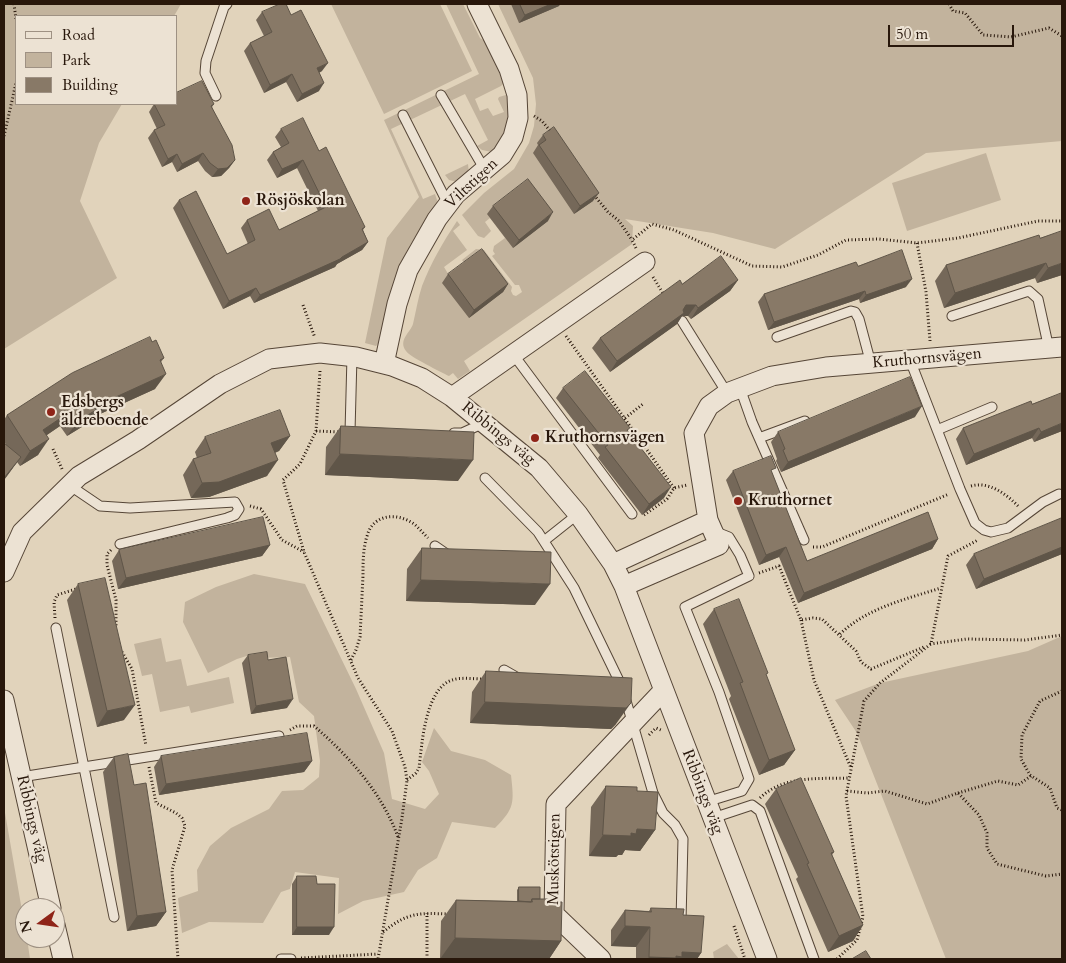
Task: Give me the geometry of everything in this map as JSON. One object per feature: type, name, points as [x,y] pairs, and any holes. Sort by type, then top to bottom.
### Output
[{"type":"street","name":"Viltstigen","points":[[384,364],[397,304],[408,270],[436,219],[456,194],[502,155],[513,137],[518,118],[517,95],[509,69],[477,4]]},
{"type":"street","points":[[452,397],[645,262]]},
{"type":"street","name":"Kruthornsvägen","points":[[624,586],[719,545],[710,525],[694,433],[709,406],[733,390],[772,376],[826,367],[1056,348]]},
{"type":"street","name":"Ribbings väg","points":[[4,572],[22,532],[79,476],[138,440],[220,384],[269,359],[320,353],[352,356],[384,364],[422,378],[452,397],[539,468],[578,514],[613,564],[624,586],[767,959]]},
{"type":"street","points":[[613,564],[710,525]]},
{"type":"street","name":"Muskötstigen","points":[[601,959],[550,914],[556,804],[663,691]]},
{"type":"street","name":"Ribbings väg","points":[[4,700],[49,898]]},
{"type":"lane","points":[[216,96],[205,73],[206,61],[224,7],[227,4]]},
{"type":"lane","points":[[441,95],[485,170]]},
{"type":"lane","points":[[403,115],[449,204]]},
{"type":"lane","points":[[952,316],[1029,291],[1038,299],[1056,348]]},
{"type":"lane","points":[[778,337],[851,310],[855,312],[859,319],[871,364]]},
{"type":"lane","points":[[682,321],[733,390],[759,438],[804,540]]},
{"type":"lane","points":[[513,354],[632,514]]},
{"type":"lane","points":[[352,356],[354,432]]},
{"type":"lane","points":[[910,360],[975,523],[984,530],[992,532],[1008,528],[1043,502],[1059,494]]},
{"type":"lane","points":[[937,430],[992,407]]},
{"type":"lane","points":[[759,438],[805,420]]},
{"type":"lane","points":[[443,433],[462,433],[484,422]]},
{"type":"lane","points":[[485,478],[538,532],[544,541],[548,555],[574,588],[618,679],[653,793],[663,813],[675,825],[683,839],[682,921]]},
{"type":"lane","points":[[70,485],[100,506],[130,508],[235,502],[238,509],[235,515],[227,518],[120,544]]},
{"type":"lane","points":[[544,541],[578,514]]},
{"type":"lane","points":[[709,810],[742,790],[749,779],[685,607],[749,576],[740,555],[729,537],[710,525]]},
{"type":"lane","points":[[435,546],[448,555],[458,555]]},
{"type":"lane","points":[[56,628],[114,917]]},
{"type":"lane","points":[[504,670],[520,680],[530,680]]},
{"type":"lane","points":[[608,679],[618,679]]},
{"type":"lane","points":[[21,777],[280,736]]},
{"type":"lane","points":[[709,810],[752,805],[760,811],[814,959]]},
{"type":"lane","points":[[282,959],[292,959]]},
{"type":"path","points":[[949,4],[953,11],[966,13],[983,35],[1011,38],[1049,28],[1062,36]]},
{"type":"path","points":[[4,136],[15,87]]},
{"type":"path","points":[[527,112],[542,121],[552,133]]},
{"type":"path","points":[[591,191],[608,212],[619,221],[645,262]]},
{"type":"path","points":[[632,240],[652,224],[674,230],[752,266],[782,267],[818,255],[846,240],[879,239],[917,243],[958,238],[1038,221],[1062,221]]},
{"type":"path","points":[[917,243],[926,292],[930,344],[929,359]]},
{"type":"path","points":[[659,287],[665,296]]},
{"type":"path","points":[[303,305],[320,353],[320,393],[316,431],[300,464],[283,480],[304,552],[358,678],[392,731],[405,767],[407,780],[378,959]]},
{"type":"path","points":[[557,322],[674,488]]},
{"type":"path","points":[[624,418],[643,404]]},
{"type":"path","points":[[316,431],[354,432]]},
{"type":"path","points":[[632,514],[638,519],[667,499],[674,488],[702,480]]},
{"type":"path","points":[[804,540],[810,548],[822,547],[974,484],[981,484],[996,489],[1008,496],[1026,515]]},
{"type":"path","points":[[238,509],[246,505],[261,510],[282,540],[304,552]]},
{"type":"path","points":[[350,660],[360,638],[364,552],[370,528],[383,518],[398,517],[414,524],[435,546]]},
{"type":"path","points":[[837,959],[857,940],[863,917],[846,796],[864,701],[880,683],[931,644],[948,556],[978,541],[984,530]]},
{"type":"path","points":[[749,576],[779,566],[787,561]]},
{"type":"path","points":[[779,566],[801,620],[814,680],[852,769]]},
{"type":"path","points":[[103,582],[111,580]]},
{"type":"path","points":[[56,628],[54,602],[56,595],[80,588]]},
{"type":"path","points":[[840,634],[849,626],[891,603],[941,588]]},
{"type":"path","points":[[801,620],[822,619],[856,651],[861,662],[871,668],[931,644],[967,639],[1025,640],[1062,635]]},
{"type":"path","points":[[407,780],[419,768],[426,721],[433,700],[442,686],[454,680],[486,679],[504,670]]},
{"type":"path","points":[[1062,691],[1040,700],[1022,735],[1021,759],[1032,776],[1050,788],[1057,808],[1062,810]]},
{"type":"path","points":[[280,736],[296,726],[314,726],[342,752],[382,801],[392,818],[398,837]]},
{"type":"path","points":[[847,791],[867,794],[886,791],[927,804],[998,782],[1018,785],[1032,776]]},
{"type":"path","points":[[752,805],[765,792],[796,779],[850,778]]},
{"type":"path","points":[[958,794],[979,815],[987,832],[987,848],[997,864],[1046,876],[1062,874]]},
{"type":"path","points":[[427,913],[427,959]]},
{"type":"path","points":[[383,932],[403,918],[414,914],[454,914]]},
{"type":"path","points":[[317,958],[378,954]]},
{"type":"green space","points":[[4,4],[181,4],[175,15],[15,15],[15,105],[121,105],[99,143],[80,201],[117,278],[4,349]]},
{"type":"green space","points":[[331,4],[440,4],[472,71],[384,114]]},
{"type":"green space","points":[[446,4],[463,4],[480,38],[487,42],[505,82],[501,86],[475,99],[480,111],[488,108],[493,116],[504,112],[498,99],[506,95],[509,97],[511,110],[504,142],[492,152],[482,150],[477,146],[488,140],[465,94],[391,129],[423,199],[435,194],[438,203],[437,209],[429,212],[400,266],[376,346],[365,343],[387,238],[419,197],[384,120],[479,74]]},
{"type":"green space","points":[[498,4],[1062,4],[1062,141],[926,153],[775,249],[713,233],[625,219],[633,226],[632,244],[464,361],[470,371],[458,379],[453,373],[449,376],[413,357],[406,351],[403,343],[413,324],[422,286],[438,253],[457,221],[460,225],[453,231],[467,250],[444,267],[450,277],[466,265],[462,260],[476,249],[484,250],[512,287],[513,295],[516,296],[522,292],[519,285],[515,285],[492,256],[495,254],[493,251],[494,246],[505,238],[490,218],[485,222],[491,231],[484,238],[478,236],[462,215],[484,193],[514,169],[529,143],[534,126],[536,104],[533,78]]},
{"type":"green space","points":[[986,153],[1001,200],[907,231],[892,183]]},
{"type":"green space","points":[[468,164],[469,174],[457,182],[449,180],[445,175]]},
{"type":"green space","points":[[254,574],[305,584],[356,689],[384,753],[392,799],[425,809],[439,794],[429,771],[422,762],[434,728],[451,751],[485,760],[511,775],[512,804],[510,810],[495,828],[452,822],[437,858],[418,870],[404,892],[363,901],[338,914],[339,878],[295,872],[290,889],[281,892],[263,923],[209,922],[182,933],[178,898],[198,891],[197,870],[210,846],[231,828],[269,809],[282,791],[303,790],[319,777],[320,761],[314,716],[299,702],[290,657],[258,658],[253,654],[237,659],[208,673],[183,622],[185,602],[216,587]]},
{"type":"green space","points":[[1062,636],[1062,959],[946,959],[857,733],[835,700],[880,683],[1028,651]]},
{"type":"green space","points":[[161,638],[166,662],[181,659],[187,686],[229,677],[234,703],[191,713],[189,706],[160,712],[152,674],[142,676],[134,644]]},
{"type":"green space","points":[[4,807],[20,898],[15,898],[15,948],[28,948],[30,959],[4,959]]},
{"type":"green space","points":[[727,944],[739,959],[714,959],[713,952]]},
{"type":"building","points":[[280,4],[286,4],[291,15],[301,10],[328,63],[317,68],[324,83],[302,94],[292,74],[270,85],[250,43],[272,32],[262,12]]},
{"type":"building","points":[[520,4],[551,4],[525,15]]},
{"type":"building","points":[[202,81],[214,104],[211,106],[232,145],[235,160],[227,168],[218,169],[210,163],[203,153],[182,164],[177,154],[168,159],[154,130],[165,125],[155,105],[178,105],[178,92]]},
{"type":"building","points":[[303,118],[319,151],[326,147],[365,227],[362,229],[368,242],[340,259],[260,295],[256,288],[229,301],[179,200],[196,191],[227,254],[255,240],[247,220],[269,209],[279,230],[326,207],[303,160],[282,169],[273,152],[289,143],[281,129]]},
{"type":"building","points":[[554,127],[599,193],[580,206],[539,145],[546,140],[543,135]]},
{"type":"building","points":[[528,179],[553,212],[519,240],[493,206]]},
{"type":"building","points":[[1062,231],[1062,263],[1048,268],[1046,263],[955,293],[946,265],[1039,235],[1040,238]]},
{"type":"building","points":[[482,249],[508,284],[474,310],[448,274]]},
{"type":"building","points":[[902,250],[912,279],[866,295],[865,291],[774,322],[764,294],[856,262],[858,266]]},
{"type":"building","points":[[721,256],[738,280],[698,308],[696,305],[686,305],[683,310],[684,313],[617,361],[600,338],[680,280],[682,284]]},
{"type":"building","name":"Edsbergs äldreboende","points":[[150,337],[152,342],[156,340],[164,358],[160,360],[166,374],[94,407],[96,410],[78,421],[71,411],[43,430],[49,439],[30,451],[7,415],[72,373]]},
{"type":"building","points":[[585,371],[630,428],[627,430],[671,487],[649,504],[605,447],[608,445],[563,388]]},
{"type":"building","points":[[910,377],[922,406],[788,462],[778,432]]},
{"type":"building","points":[[1062,393],[1062,423],[1041,432],[1039,428],[974,454],[963,428],[1031,401],[1032,404]]},
{"type":"building","points":[[280,410],[290,436],[271,443],[278,460],[219,482],[202,483],[193,459],[211,453],[205,437]]},
{"type":"building","points":[[341,426],[474,432],[473,460],[340,454]]},
{"type":"building","points":[[4,443],[21,457],[4,478]]},
{"type":"building","points":[[771,456],[776,468],[771,470],[807,561],[928,512],[938,539],[804,593],[786,547],[766,555],[733,471]]},
{"type":"building","points":[[263,517],[270,545],[126,578],[119,550]]},
{"type":"building","points":[[1062,518],[1062,547],[984,579],[974,554]]},
{"type":"building","points":[[422,548],[551,552],[550,584],[421,580]]},
{"type":"building","points":[[105,578],[135,705],[107,711],[78,584]]},
{"type":"building","points":[[739,599],[795,750],[769,760],[740,683],[743,682],[714,609]]},
{"type":"building","points":[[267,652],[268,660],[286,657],[293,699],[256,706],[248,655]]},
{"type":"building","points":[[486,671],[632,678],[631,703],[626,708],[485,702]]},
{"type":"building","points":[[307,733],[312,761],[166,784],[161,756]]},
{"type":"building","points":[[128,754],[134,785],[146,783],[166,912],[137,916],[114,757]]},
{"type":"building","points":[[801,778],[834,852],[831,853],[863,925],[839,936],[776,789]]},
{"type":"building","points":[[606,786],[637,787],[637,791],[658,792],[655,830],[637,829],[636,834],[631,833],[631,836],[603,835]]},
{"type":"building","points":[[297,876],[316,876],[317,884],[335,884],[334,927],[297,927]]},
{"type":"building","points":[[519,887],[540,887],[540,899],[532,899],[531,902],[519,901]]},
{"type":"building","points":[[532,899],[553,899],[553,902],[562,902],[561,941],[455,938],[456,900],[532,902]]},
{"type":"building","points":[[651,908],[684,909],[683,915],[704,916],[701,953],[682,952],[682,957],[676,956],[676,958],[649,957],[650,927],[625,926],[625,910],[651,912]]},
{"type":"building","points":[[866,951],[871,959],[852,959]]},
{"type":"place","name":"Rösjöskolan","points":[[246,201]]},
{"type":"place","name":"Edsbergs äldreboende","points":[[51,412]]},
{"type":"place","name":"Kruthornsvägen","points":[[535,438]]},
{"type":"place","name":"Kruthornet","points":[[738,501]]}]
